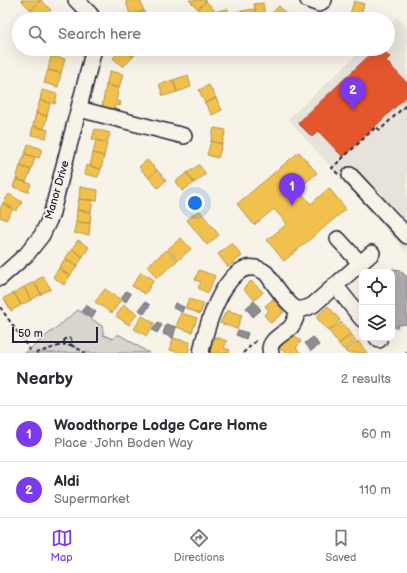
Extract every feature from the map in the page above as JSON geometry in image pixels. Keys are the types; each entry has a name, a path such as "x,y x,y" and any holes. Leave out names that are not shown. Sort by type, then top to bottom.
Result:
{"street":[{"path":"76,0 88,12"},
{"path":"308,0 319,4 324,0"},
{"name":"Manor Drive","path":"0,278 27,254 42,235 51,216 92,56"},
{"path":"78,109 184,136"},
{"path":"344,174 407,236"},
{"path":"338,239 360,263"},
{"path":"201,353 208,324 223,290 237,274 250,268 262,270 291,305 298,309 306,308 313,305 372,252"},
{"path":"335,285 359,315"},
{"path":"271,353 269,349 271,344 290,327 296,318 298,309"}],"path":[{"path":"344,174 332,168 376,127 380,130 406,106"},
{"path":"0,307 32,353"},
{"path":"65,344 65,340 68,338 72,340 71,345"},
{"path":"36,353 65,344 68,346 71,345 86,353"}],"shaded area":[{"path":"397,17 407,28 407,253 288,119 356,56 395,56 395,19"},
{"path":"395,269 400,270 407,277 407,324 398,325 397,328 395,328"},
{"path":"78,310 102,326 103,335 113,339 116,335 120,335 149,353 25,353"}],"building: Homes":[{"path":"21,0 41,0 31,10"},
{"path":"41,0 51,10 49,12 33,12 31,10"},
{"path":"140,0 144,11 129,12 126,1"},
{"path":"189,0 205,0 206,1 198,9"},
{"path":"206,1 215,11 201,12 198,9"},
{"path":"354,1 364,4 362,12 351,12"},
{"path":"263,3 264,12 256,12 254,4"},
{"path":"279,6 284,12 273,12"},
{"path":"228,9 229,12 217,12"},
{"path":"255,9 256,12 242,12"},
{"path":"51,56 65,59 61,73 48,70"},
{"path":"115,56 133,57 123,67 113,58"},
{"path":"48,70 61,73 58,87 44,83"},
{"path":"110,71 123,74 119,88 106,85"},
{"path":"188,75 191,87 177,92 173,80"},
{"path":"173,80 177,92 163,96 159,84"},
{"path":"106,85 119,88 116,101 121,102 120,106 115,105 114,110 102,107"},
{"path":"209,85 216,98 205,103 199,90"},
{"path":"42,90 57,94 55,104 40,100"},
{"path":"216,98 222,110 212,115 205,103"},
{"path":"40,100 50,103 47,116 36,113"},
{"path":"36,113 47,116 44,129 33,126"},
{"path":"33,126 48,130 46,138 31,135"},
{"path":"214,128 226,130 222,144 211,141"},
{"path":"95,129 110,133 107,143 92,139"},
{"path":"96,140 107,143 104,156 93,153"},
{"path":"211,141 222,144 218,158 207,155"},
{"path":"28,144 42,149 39,158 25,154"},
{"path":"299,152 317,173 298,189 311,204 329,188 346,209 284,261 267,240 287,224 274,209 254,225 237,204"},
{"path":"93,153 104,156 101,169 90,166"},
{"path":"25,154 35,157 31,170 20,166"},
{"path":"147,160 157,170 149,178 139,167"},
{"path":"86,165 101,169 98,177 84,174"},
{"path":"199,165 206,174 194,183 187,173"},
{"path":"20,166 31,170 26,182 16,179"},
{"path":"157,170 166,180 158,188 149,178"},
{"path":"187,173 194,183 182,191 176,181"},
{"path":"16,179 31,184 28,192 13,187"},
{"path":"80,187 98,190 97,201 79,199"},
{"path":"9,194 22,202 16,211 3,203"},
{"path":"79,199 93,200 91,212 77,210"},
{"path":"3,203 13,209 6,220 0,217 0,209"},
{"path":"77,210 91,212 90,223 76,222"},
{"path":"199,210 219,235 207,245 187,220"},
{"path":"76,222 90,223 89,235 74,233"},
{"path":"181,238 191,249 178,260 168,249"},
{"path":"78,240 89,247 83,257 72,249"},
{"path":"232,243 242,256 228,267 218,254"},
{"path":"72,249 83,257 77,266 65,259"},
{"path":"167,250 177,261 157,278 147,266"},
{"path":"65,259 77,266 70,276 59,268"},
{"path":"59,268 70,276 64,285 53,277"},
{"path":"199,270 215,276 208,293 198,288 201,282 195,280"},
{"path":"141,272 154,280 145,294 132,286"},
{"path":"43,276 51,289 41,294 34,282"},
{"path":"251,281 263,292 255,300 243,289"},
{"path":"34,282 41,294 31,300 24,287"},
{"path":"24,287 31,300 21,305 14,293"},
{"path":"105,289 121,300 112,313 95,302"},
{"path":"14,293 21,305 11,311 4,298"},
{"path":"189,299 204,304 200,314 185,308"},
{"path":"273,299 284,312 271,323 264,315 269,311 265,306"},
{"path":"124,305 137,314 129,325 116,316"},
{"path":"328,306 340,320 328,331 316,317"},
{"path":"227,310 242,315 237,329 220,323"},
{"path":"181,313 197,318 192,332 176,327"},
{"path":"142,316 154,323 147,336 134,329"},
{"path":"341,322 351,334 339,344 329,331"},
{"path":"291,333 301,341 296,348 301,353 286,353 279,348"},
{"path":"351,334 356,340 344,350 339,344"},
{"path":"215,337 227,341 224,348 230,350 229,353 209,353"},
{"path":"173,338 190,342 188,353 170,350"},
{"path":"358,341 367,353 347,353 345,351"}],"building: Shops":[{"path":"369,56 389,56 390,57 386,61 407,83 407,96 343,157 318,131 312,137 298,123"}],"building: Industry":[{"path":"126,291 131,294 126,302 121,299"},
{"path":"254,301 261,310 253,317 246,308"},
{"path":"145,302 150,305 144,314 139,310"},
{"path":"175,303 184,307 182,312 173,308"},
{"path":"86,305 96,312 92,318 82,311"},
{"path":"158,322 162,325 157,333 152,330"},
{"path":"166,324 176,327 173,338 163,334"},
{"path":"238,330 248,333 246,339 236,335"},
{"path":"313,337 319,345 311,351 305,343"}],"place":[{"name":"Aldi","path":"353,110"},
{"name":"Woodthorpe Lodge Care Home","path":"292,206"}]}
